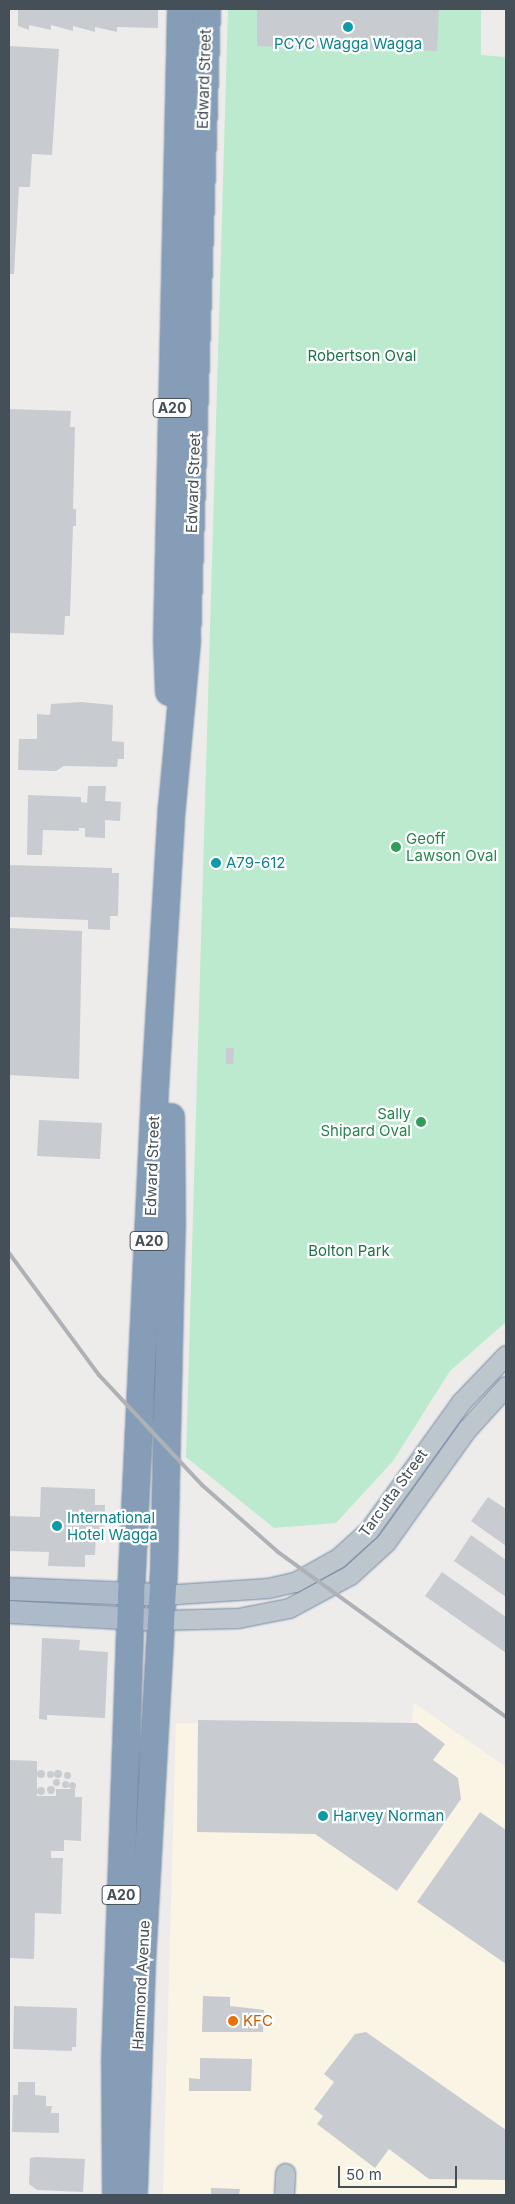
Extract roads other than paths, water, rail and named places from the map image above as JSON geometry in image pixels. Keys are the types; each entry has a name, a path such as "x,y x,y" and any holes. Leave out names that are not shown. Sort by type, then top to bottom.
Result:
{"highway":[{"name":"Edward Street","path":"172,807 167,640 181,9"},
{"name":"Edward Street","path":"131,1608 167,886 187,642 207,9"},
{"name":"Edward Street","path":"162,1595 172,1226 167,886"},
{"name":"Hammond Avenue","path":"134,2195 162,1595"},
{"name":"Hammond Avenue","path":"116,2195 114,2062 131,1608"}],"main road":[{"path":"9,1589 131,1608 160,1620"},
{"path":"9,1612 131,1608 162,1595"}],"street":[{"name":"Tarcutta Street","path":"162,1595 268,1588 295,1582 338,1558 369,1530 461,1402 506,1355"},
{"name":"Tarcutta Street","path":"160,1620 238,1618 263,1614 308,1600 338,1584 369,1560 386,1542 467,1429 506,1386"},
{"path":"284,2195 285,2173"}],"railway":[{"path":"9,1253 99,1375 202,1485 278,1552 506,1717"}],"place":[{"name":"PCYC Wagga Wagga","path":"348,27"},
{"name":"Geoff Lawson Oval","path":"396,847"},
{"name":"A79-612","path":"216,863"},
{"name":"Sally Shipard Oval","path":"421,1122"},
{"name":"International Hotel Wagga","path":"57,1526"},
{"name":"Harvey Norman","path":"323,1816"},
{"name":"KFC","path":"233,2021"}],"park label":[{"name":"Robertson Oval","path":"362,356"},
{"name":"Bolton Park","path":"349,1251"}]}
